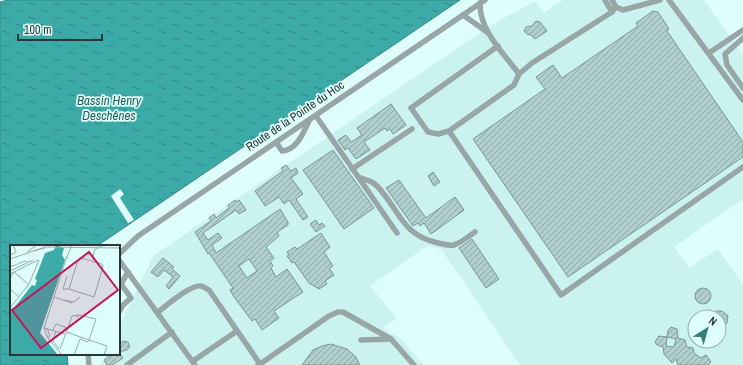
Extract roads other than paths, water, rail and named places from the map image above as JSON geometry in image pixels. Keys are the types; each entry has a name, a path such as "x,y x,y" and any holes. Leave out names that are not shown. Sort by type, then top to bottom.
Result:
{"street":[{"path":"605,0 612,12"},
{"path":"612,0 616,7 623,10 660,0"},
{"path":"669,0 743,100"},
{"path":"483,2 480,14 489,33 519,74"},
{"name":"Route de la Pointe du Hoc","path":"120,253 138,236 483,2"},
{"path":"498,46 412,108 428,132 438,134 449,131 514,84 519,74 532,63 612,12 616,7"},
{"path":"463,15 489,33"},
{"path":"709,53 743,30"},
{"path":"743,38 725,54 727,65 743,88"},
{"path":"316,116 397,234"},
{"path":"276,142 282,151 288,151 299,141 309,120"},
{"path":"352,169 412,129"},
{"path":"449,131 561,295 743,167"},
{"path":"360,178 372,182 377,186 408,228 418,236 431,241 450,245 455,244 475,232"},
{"path":"120,261 194,363 237,331"},
{"path":"121,303 131,298 121,284 128,272"},
{"path":"158,312 191,288 200,285 209,290 259,364 329,316 338,312 351,316 391,339 414,365"},
{"path":"127,365 172,332"},
{"path":"361,340 391,339"},
{"path":"88,355 89,365"}],"water":[{"name":"Bassin Henry Deschênes","path":"8,0 460,0 98,245 10,245 10,355 67,355 68,365 0,365 0,2"}]}
